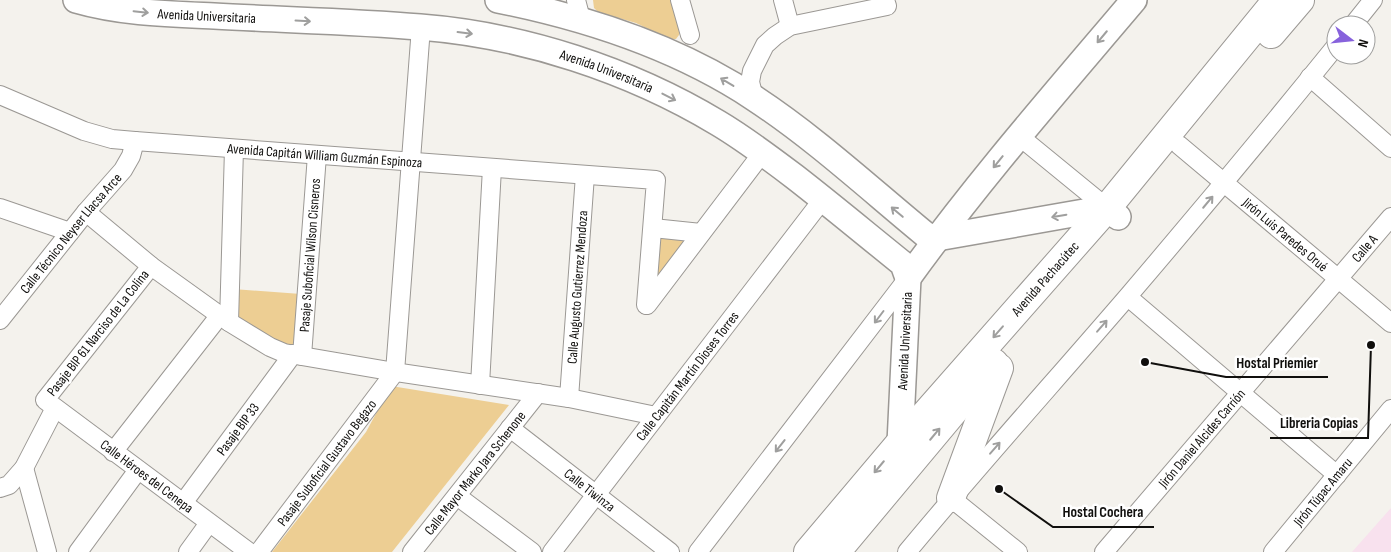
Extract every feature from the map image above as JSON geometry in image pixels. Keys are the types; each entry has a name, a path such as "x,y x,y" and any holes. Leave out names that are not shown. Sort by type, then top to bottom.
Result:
{"main road":[{"name":"Avenida Pachacútec","path":"836,552 1006,349 1277,0"},
{"name":"Avenida Pachacútec","path":"808,552 900,443 1112,212 1179,145 1300,0"},
{"path":"951,498 1006,349"}],"street":[{"name":"Avenida Universitaria","path":"76,0 94,5 141,12 421,27 474,34 531,46 579,60 628,78 717,122 763,152 903,264 908,278 900,443"},
{"path":"498,0 578,10 618,31 683,58 716,76 754,98 799,130 926,235 937,238 1112,212"},
{"path":"680,0 690,35"},
{"path":"783,0 790,26"},
{"path":"698,552 937,238 1019,136 1134,0"},
{"path":"1361,15 1373,0"},
{"path":"754,98 750,82 757,58 765,45 790,26 886,3"},
{"path":"395,372 421,27"},
{"path":"907,552 951,498 1128,297 1326,58"},
{"path":"1310,77 1391,148"},
{"name":"Avenida Capitán William Guzmán Espinoza","path":"0,95 84,130 112,139 135,142 656,180 653,228"},
{"path":"1019,136 1112,212"},
{"name":"Calle Técnico Neyser Llacsa Arce","path":"0,320 86,212 123,170 131,156 135,142"},
{"name":"Jirón Luis Paredes Orué","path":"1179,145 1391,323"},
{"path":"113,452 225,318 234,149"},
{"path":"701,233 653,228 646,305 763,152"},
{"name":"Pasaje Suboficial Wilson Cisneros","path":"298,355 316,155"},
{"path":"480,385 492,168"},
{"name":"Calle Augusto Gutierrez Mendoza","path":"569,398 585,175"},
{"name":"Calle Capitán Martín Dioses Torres","path":"552,552 823,199"},
{"path":"0,208 70,232"},
{"path":"86,212 151,266 225,318 270,347 284,353 569,398 656,416"},
{"name":"Calle A","path":"1338,279 1391,217"},
{"name":"Pasaje BIP 61 Narciso de La Colina","path":"0,488 9,485 24,468 50,404 151,266"},
{"name":"Jirón Daniel Alcides Carrión","path":"1104,552 1338,279"},
{"path":"1128,297 1337,475"},
{"name":"Pasaje BIP 33","path":"183,503 298,355"},
{"name":"Pasaje Suboficial Gustavo Begazo","path":"259,552 395,372"},
{"name":"Calle Mayor Marko Jara Schenone","path":"412,552 538,393"},
{"name":"Calle Héroes del Cenepa","path":"50,404 249,552"},
{"name":"Jirón Túpac Amaru","path":"1273,552 1391,409"},
{"name":"Calle Tiwinza","path":"510,428 670,552"},
{"path":"24,468 47,552"},
{"path":"78,552 138,470"},
{"path":"457,496 532,552"},
{"path":"951,498 1018,552"},
{"path":"188,552 209,523"}],"shaded area":[{"path":"593,0 673,0 680,30 679,35 676,39 669,39 636,23 598,12 594,8"},
{"path":"657,234 687,237 652,288"},
{"path":"233,289 301,294 296,349 273,344 234,319"},
{"path":"391,386 509,405 392,552 272,552 366,432"},
{"path":"1391,508 1391,552 1352,552"}],"place":[{"name":"Libreria Copias","path":"1371,345"},
{"name":"Hostal Priemier","path":"1145,362"},
{"name":"Hostal Cochera","path":"999,489"}]}
